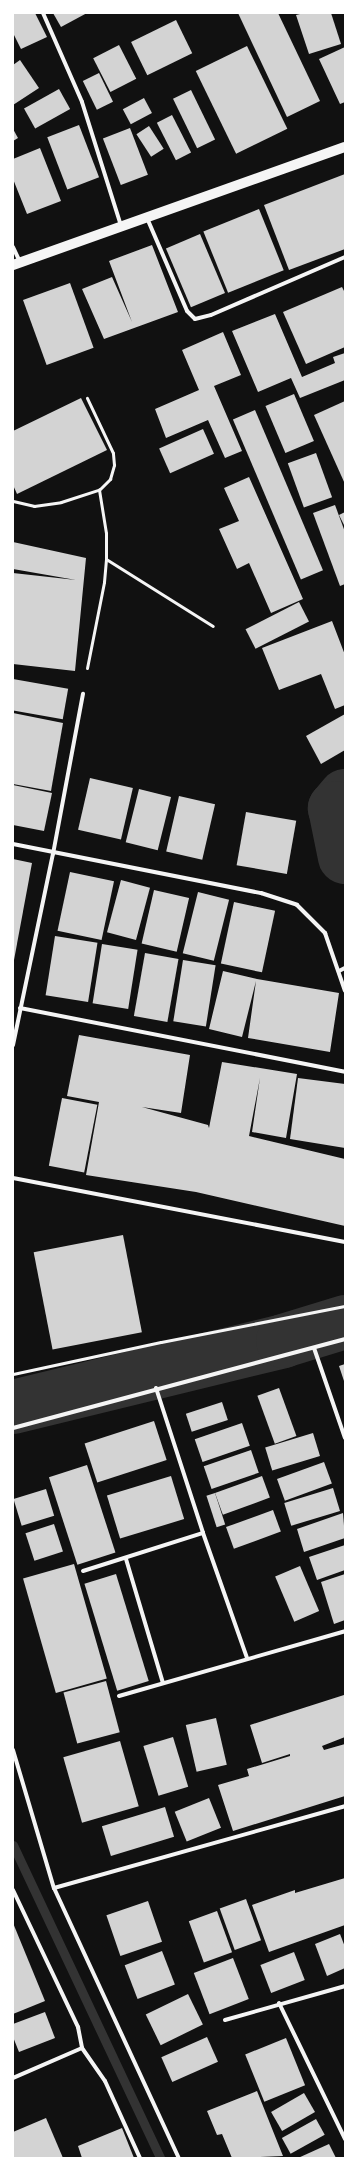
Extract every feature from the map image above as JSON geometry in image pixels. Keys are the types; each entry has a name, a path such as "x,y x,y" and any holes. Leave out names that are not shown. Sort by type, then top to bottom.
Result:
{"main road":[{"path":"16,264 345,147"}],"street":[{"path":"43,13 82,102 121,226"},
{"path":"147,218 187,311 195,319 211,315 345,257"},
{"path":"13,247 16,264"},
{"path":"13,1045 53,854 83,694"},
{"path":"13,844 53,854 261,893 297,905 325,934 345,991"},
{"path":"339,971 345,968"},
{"path":"20,1008 345,1072"},
{"path":"13,1178 345,1242"},
{"path":"13,1428 156,1388 314,1348 345,1338"},
{"path":"314,1348 345,1438"},
{"path":"156,1388 203,1533 247,1658"},
{"path":"84,1571 126,1559 203,1533"},
{"path":"126,1559 163,1683"},
{"path":"119,1696 345,1631"},
{"path":"13,1750 54,1888 179,2158"},
{"path":"54,1888 345,1806"},
{"path":"13,1890 78,2027 82,2048 105,2081 140,2158"},
{"path":"225,2020 279,2003 345,1986"},
{"path":"279,2003 345,2139"},
{"path":"13,2078 82,2048"}],"lane":[{"path":"13,501 34,506 61,502 98,490 110,479 114,465 108,438 87,398"},
{"path":"87,668 104,582 106,558 106,533 98,490"},
{"path":"106,558 213,626"},
{"path":"13,1374 161,1342 345,1306"}],"building":[{"path":"13,13 35,13 47,37 21,49 13,33"},
{"path":"53,13 87,13 61,27"},
{"path":"238,13 278,13 320,101 287,117"},
{"path":"304,13 331,13 341,44 309,54 296,15"},
{"path":"176,20 192,53 147,75 131,42"},
{"path":"119,45 136,79 110,92 93,58"},
{"path":"247,46 287,129 236,154 196,71"},
{"path":"345,47 345,102 340,104 319,59"},
{"path":"20,60 39,88 13,105 13,65"},
{"path":"99,73 113,102 97,110 83,81"},
{"path":"59,89 70,109 35,129 24,108"},
{"path":"191,90 215,139 197,148 173,99"},
{"path":"144,98 152,113 131,124 123,109"},
{"path":"172,115 191,152 176,160 157,123"},
{"path":"79,125 99,177 67,189 47,137"},
{"path":"149,126 164,149 151,157 136,134"},
{"path":"130,128 148,175 121,185 103,138"},
{"path":"13,129 18,138 13,141"},
{"path":"40,148 61,201 27,214 13,179 13,159"},
{"path":"345,174 345,249 289,270 264,205"},
{"path":"259,209 284,270 228,293 203,231"},
{"path":"200,234 225,293 191,307 166,248"},
{"path":"152,245 178,312 104,339 82,289 112,277 132,322 109,261"},
{"path":"70,283 94,348 47,365 23,300"},
{"path":"342,287 345,293 345,347 306,364 283,312"},
{"path":"275,314 302,377 335,363 333,357 345,353 345,380 300,398 291,378 258,392 232,331"},
{"path":"223,332 241,375 214,386 242,451 225,458 208,420 166,438 155,409 199,390 182,350"},
{"path":"294,394 314,441 285,453 265,406"},
{"path":"81,398 107,450 17,494 13,485 13,431"},
{"path":"345,401 345,484 314,415"},
{"path":"255,410 323,570 301,580 233,419"},
{"path":"203,429 214,454 170,473 159,449"},
{"path":"316,453 332,497 304,507 288,463"},
{"path":"249,477 303,599 271,613 249,563 237,569 219,529 239,521 224,488"},
{"path":"335,505 345,532 345,584 340,586 313,513"},
{"path":"345,512 345,527 339,515"},
{"path":"13,542 86,558 75,671 13,664 13,573 76,580 13,569"},
{"path":"299,602 309,622 256,649 246,629"},
{"path":"332,621 345,655 345,705 335,709 321,674 279,690 262,648"},
{"path":"13,679 68,689 63,719 13,710"},
{"path":"13,713 63,723 51,791 13,784"},
{"path":"345,714 345,750 321,764 306,736"},
{"path":"90,778 133,788 121,840 78,830"},
{"path":"13,785 52,793 44,831 13,825"},
{"path":"139,789 171,797 158,850 126,842"},
{"path":"179,796 215,804 202,860 166,852"},
{"path":"246,812 296,821 287,874 237,865"},
{"path":"13,859 32,863 14,960 13,960"},
{"path":"70,872 114,881 102,940 58,931"},
{"path":"121,880 150,888 136,940 107,932"},
{"path":"154,890 189,898 177,952 142,944"},
{"path":"198,892 229,900 214,961 183,953"},
{"path":"234,902 275,911 262,972 221,964"},
{"path":"55,936 97,943 88,1002 46,995"},
{"path":"102,944 138,950 128,1009 93,1003"},
{"path":"145,953 178,959 167,1022 134,1016"},
{"path":"183,960 216,965 206,1026 173,1021"},
{"path":"223,971 257,979 339,993 330,1052 248,1038 256,981 242,1037 209,1029"},
{"path":"79,1035 190,1055 181,1113 142,1107 208,1125 209,1128 222,1062 297,1074 286,1138 252,1132 260,1078 249,1136 345,1159 345,1226 196,1192 86,1175 99,1102 67,1096"},
{"path":"298,1078 345,1084 345,1148 290,1139"},
{"path":"62,1098 97,1105 84,1173 49,1166"},
{"path":"123,1235 142,1332 53,1350 34,1252"},
{"path":"345,1364 345,1384 339,1366"},
{"path":"279,1388 296,1436 275,1444 257,1396"},
{"path":"222,1402 228,1420 192,1432 186,1414"},
{"path":"154,1421 167,1460 97,1483 85,1444"},
{"path":"242,1423 250,1446 203,1462 195,1439"},
{"path":"313,1433 320,1456 272,1471 265,1448"},
{"path":"251,1450 259,1473 212,1489 204,1466"},
{"path":"324,1462 332,1484 285,1501 277,1479"},
{"path":"87,1465 115,1552 77,1565 49,1477"},
{"path":"171,1476 184,1519 120,1539 107,1496"},
{"path":"262,1476 270,1498 223,1515 215,1493"},
{"path":"333,1488 340,1511 291,1526 284,1503"},
{"path":"46,1489 54,1516 22,1526 13,1499"},
{"path":"215,1493 225,1524 217,1527 206,1496"},
{"path":"273,1510 281,1532 234,1549 226,1527"},
{"path":"343,1513 345,1538 304,1552 297,1529"},
{"path":"54,1524 63,1552 34,1561 25,1533"},
{"path":"345,1545 345,1570 317,1580 309,1557"},
{"path":"74,1564 107,1678 56,1693 23,1579"},
{"path":"300,1566 319,1611 294,1622 275,1577"},
{"path":"116,1574 149,1681 117,1691 84,1584"},
{"path":"345,1574 345,1620 334,1624 321,1582"},
{"path":"106,1681 120,1732 77,1744 63,1692"},
{"path":"345,1691 345,1737 322,1746 324,1750 345,1744 345,1796 233,1831 218,1785 249,1776 247,1769 290,1756 290,1754 262,1763 250,1725 344,1695"},
{"path":"216,1718 227,1765 197,1772 186,1725"},
{"path":"173,1737 188,1787 159,1796 143,1746"},
{"path":"120,1741 139,1806 82,1823 63,1757"},
{"path":"209,1798 221,1828 187,1842 175,1812"},
{"path":"165,1807 174,1837 111,1856 102,1826"},
{"path":"345,1878 345,1925 269,1952 252,1905 295,1890 295,1893"},
{"path":"246,1899 261,1940 235,1950 220,1909"},
{"path":"148,1901 162,1942 120,1956 106,1915"},
{"path":"217,1911 232,1952 204,1963 189,1921"},
{"path":"13,1923 45,2001 13,2014"},
{"path":"340,1934 345,1947 345,1968 327,1976 315,1944"},
{"path":"162,1951 175,1985 138,1999 125,1965"},
{"path":"294,1952 305,1980 271,1993 260,1965"},
{"path":"233,1958 249,1999 210,2014 194,1973"},
{"path":"188,1994 203,2025 161,2045 146,2015"},
{"path":"45,2012 55,2038 19,2052 13,2037 13,2024"},
{"path":"207,2037 218,2062 172,2082 161,2057"},
{"path":"286,2038 305,2085 264,2102 245,2054"},
{"path":"257,2091 283,2156 232,2158 222,2134 217,2135 207,2111"},
{"path":"304,2093 315,2112 282,2131 271,2112"},
{"path":"46,2118 63,2158 13,2158 13,2132"},
{"path":"316,2119 325,2135 291,2154 282,2138"},
{"path":"122,2128 134,2158 82,2158 78,2146"},
{"path":"329,2144 336,2158 298,2158"}],"waterway":[{"path":"345,796 335,808 345,857"},
{"path":"13,1407 283,1341 345,1322"},
{"path":"13,1845 160,2158"}]}
